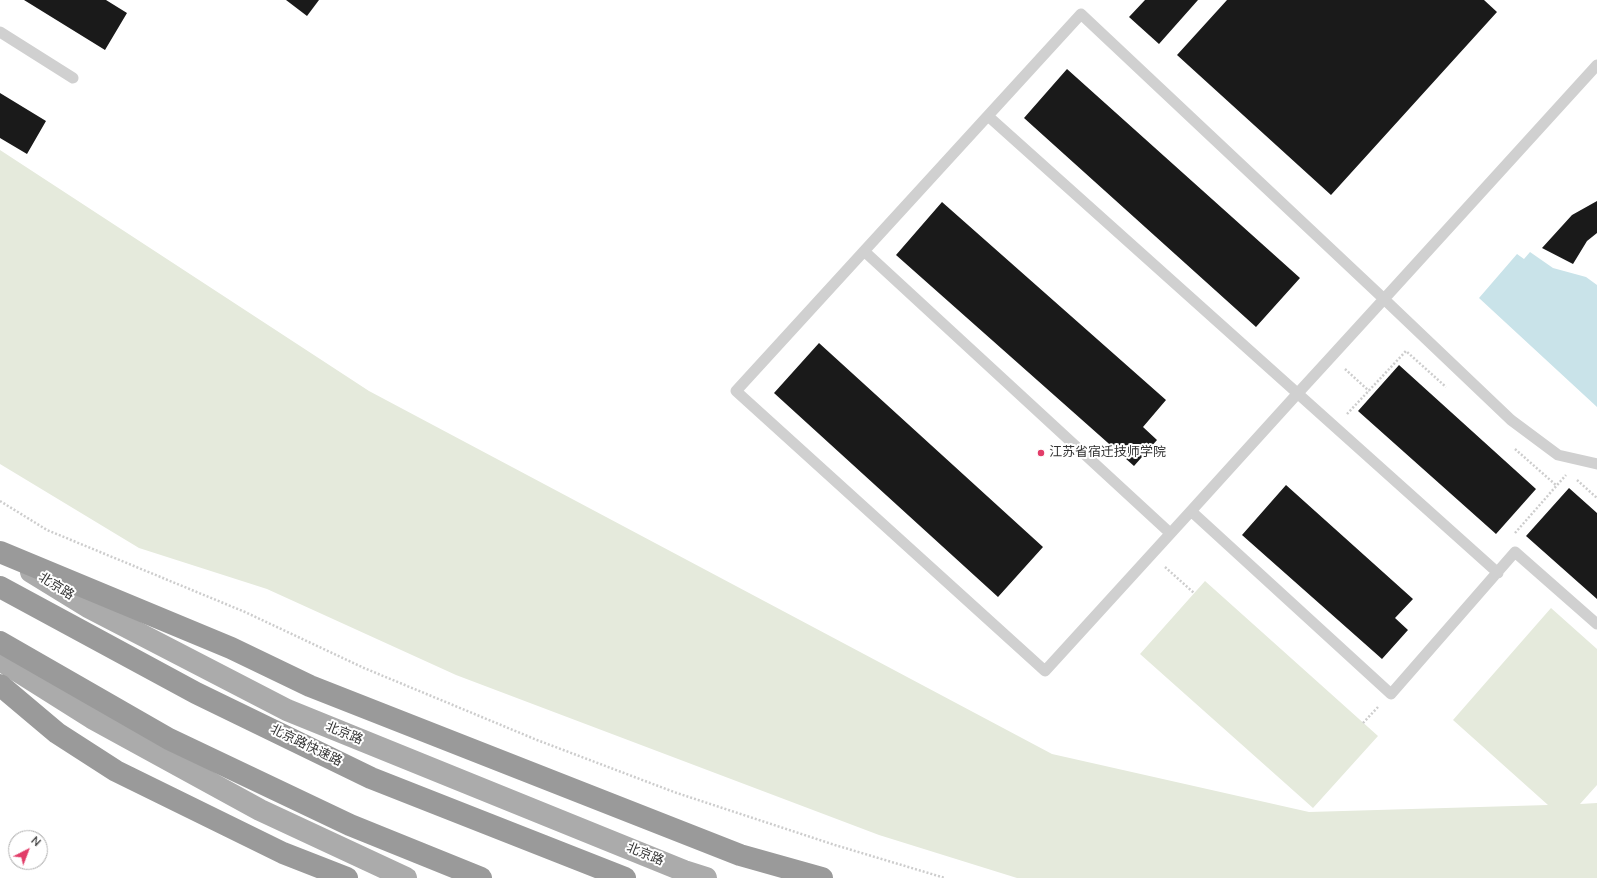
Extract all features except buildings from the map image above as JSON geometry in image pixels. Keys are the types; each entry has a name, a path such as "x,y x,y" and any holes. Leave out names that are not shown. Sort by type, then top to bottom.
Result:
{"highway":[{"path":"0,552 230,648 318,688 740,855 822,878"},
{"name":"北京路快速路","path":"0,587 196,693 371,778 625,878"},
{"path":"0,642 169,739 350,825 481,878"},
{"path":"0,685 57,733 116,771 283,853 346,878"}],"main road":[{"name":"北京路","path":"0,552 88,607 287,710 684,871 706,878"},
{"path":"0,660 92,718 260,810 406,878"}],"lane":[{"path":"1597,65 1384,298 1045,671 736,391 1081,14 1384,298 1511,420 1558,455 1597,464"},
{"path":"0,32 73,78"},
{"path":"988,116 1498,572"},
{"path":"864,251 1170,533"},
{"path":"1191,511 1391,694 1515,552 1597,624"}],"path":[{"path":"1353,419 1347,414 1406,351 1447,388"},
{"path":"1331,357 1369,391"},
{"path":"1510,445 1557,486"},
{"path":"1512,536 1580,460"},
{"path":"1569,473 1597,498"},
{"path":"0,501 47,530 245,612 364,668 537,740 681,794 835,845 945,878"},
{"path":"1152,554 1194,593"}],"shaded area":[{"path":"0,150 369,391 1052,754 1309,812 1548,805 1453,720 1551,608 1597,649 1597,785 1580,804 1597,803 1597,878 1017,878 879,835 456,675 267,589 139,548 0,464"},
{"path":"1205,581 1378,736 1313,808 1140,654"}],"water":[{"path":"1530,252 1553,268 1586,277 1597,285 1597,407 1479,298 1517,254 1524,259"}],"place":[{"name":"江苏省宿迁技师学院","path":"1041,453"}]}
